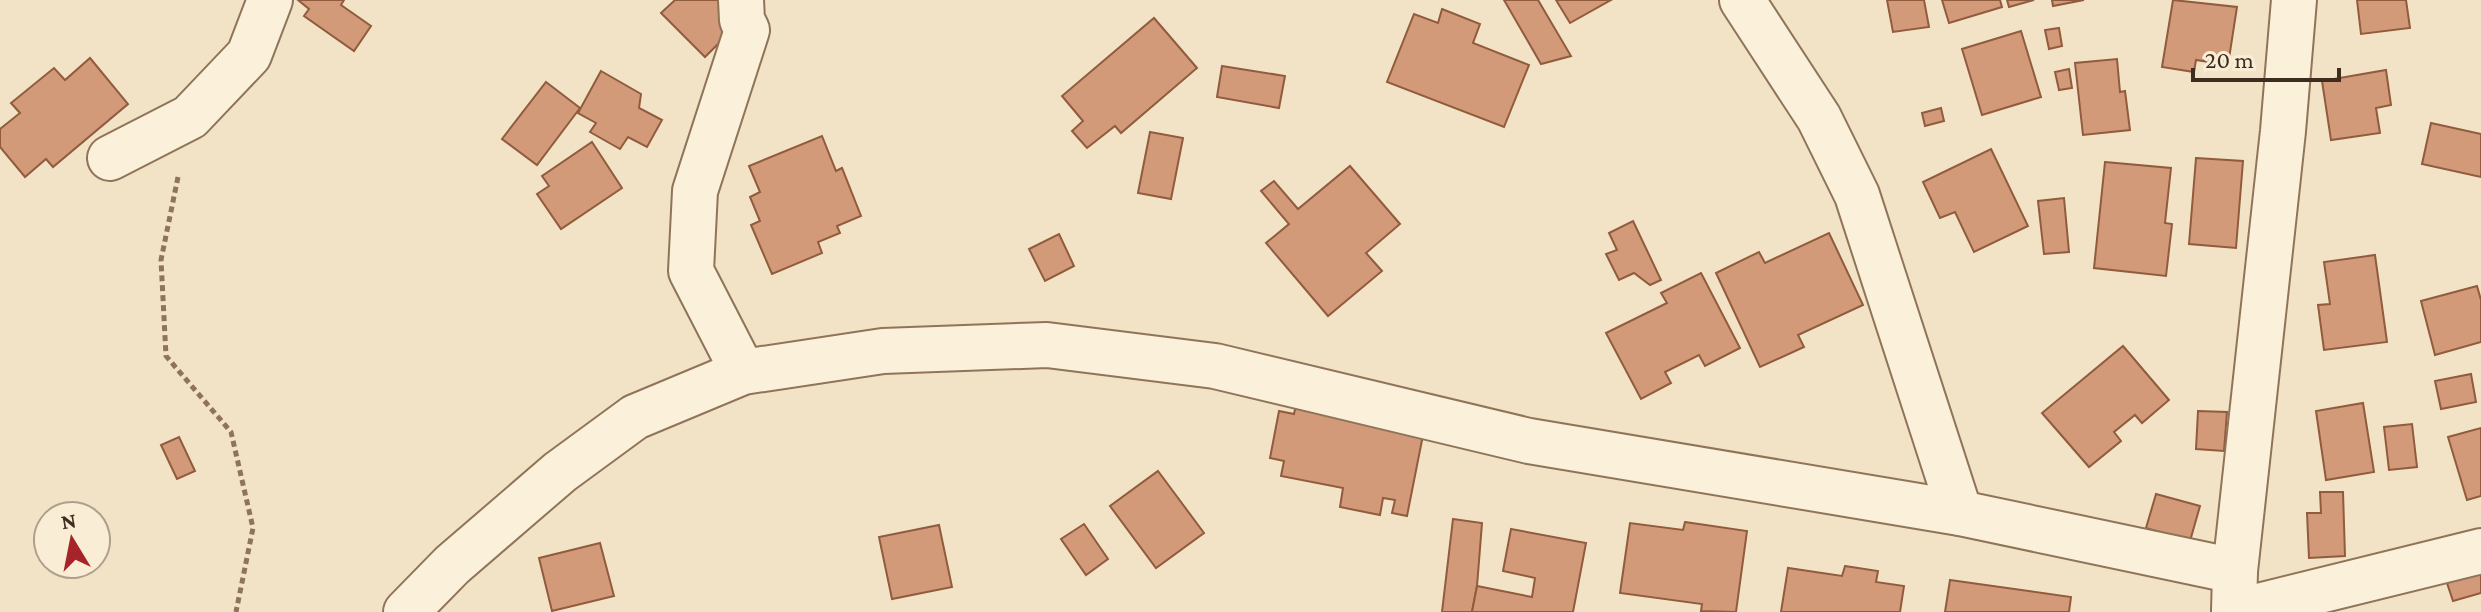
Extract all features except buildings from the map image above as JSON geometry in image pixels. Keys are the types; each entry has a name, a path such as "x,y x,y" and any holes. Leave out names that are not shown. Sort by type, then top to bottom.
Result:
{"street":[{"path":"110,158 190,117 249,55 270,0"},
{"path":"741,0 742,20 747,30 695,191 691,271 743,372"},
{"path":"1742,0 1819,118 1857,195 1960,513"},
{"path":"2234,598 2294,0"},
{"path":"406,612 452,565 560,472 635,417 743,372 883,351 1047,345 1215,366 1529,441 1960,513 2234,598 2481,551"}],"path":[{"path":"190,117 161,260 166,356 231,432 253,528 236,612"}]}
